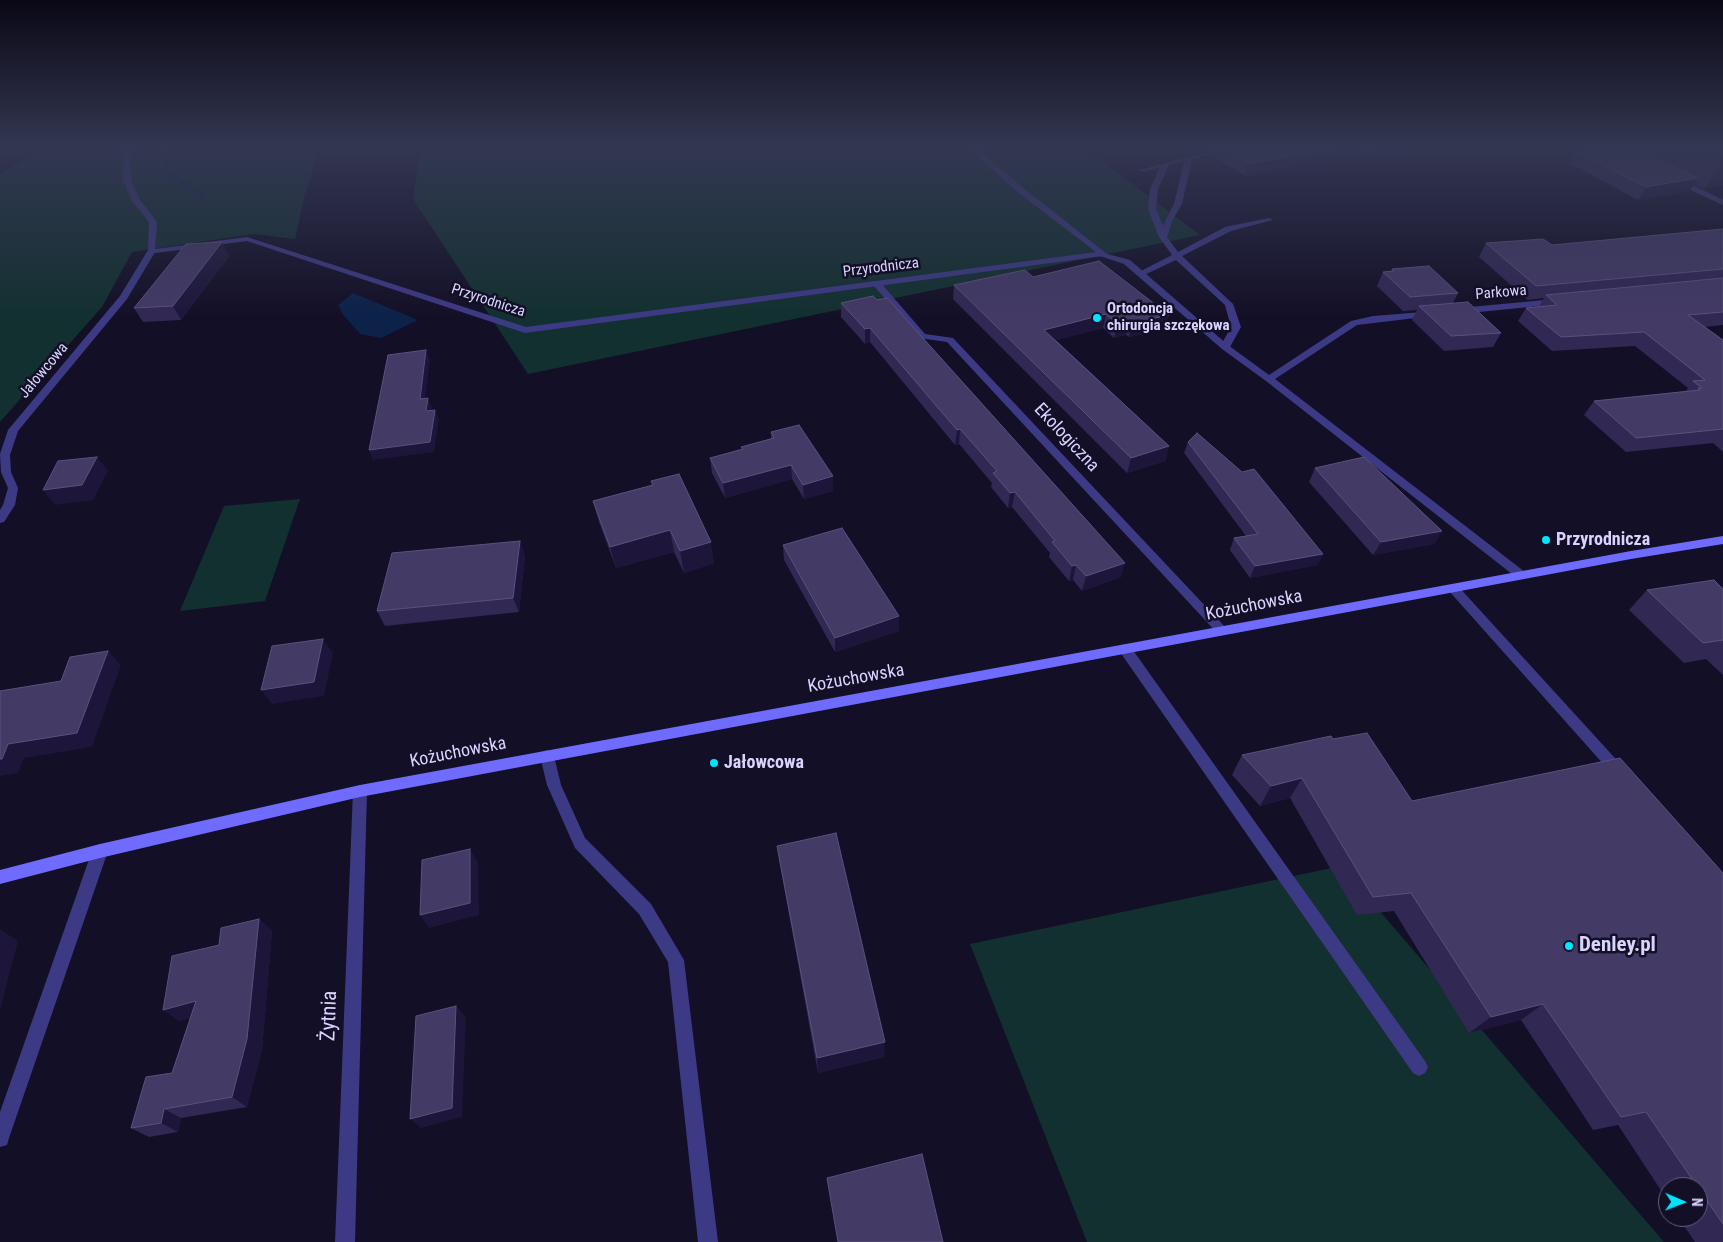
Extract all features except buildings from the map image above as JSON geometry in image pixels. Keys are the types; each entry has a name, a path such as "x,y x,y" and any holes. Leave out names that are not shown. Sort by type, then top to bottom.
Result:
{"main road":[{"name":"Kożuchowska","path":"0,877 100,851 360,791 1521,575 1723,540"}],"street":[{"path":"139,205 153,222 151,252"},
{"path":"1040,205 1103,254"},
{"path":"1152,205 1152,210 1163,237 1177,256 1229,304 1236,327 1225,347"},
{"path":"1163,237 1168,221 1177,205"},
{"path":"1141,273 1228,229 1269,220"},
{"name":"Przyrodnicza","path":"151,252 247,239 525,330 1103,254 1127,262 1225,347 1521,575"},
{"name":"Jałowcowa","path":"0,518 10,505 13,488 6,472 5,455 13,430 124,298 151,252"},
{"name":"Ekologiczna","path":"877,284 922,336 950,340 1222,631"},
{"name":"Parkowa","path":"1269,379 1354,323 1373,319 1567,300"},
{"path":"1453,588 1629,782"},
{"path":"1125,649 1419,1067"},
{"path":"547,756 554,784 580,843 645,910 676,960 708,1242"},
{"name":"Żytnia","path":"345,1242 360,791"},
{"path":"0,1138 100,851"}],"green space":[{"path":"0,205 303,205 295,239 254,234 132,252 102,307 0,422"},
{"path":"417,205 1160,205 1200,235 528,374"},
{"path":"300,499 265,601 180,611 224,506"},
{"path":"1341,866 1664,1242 1087,1242 970,944"}],"water":[{"path":"353,293 418,320 381,338 360,334 344,316 338,305"}],"place":[{"name":"Ortodoncja chirurgia szczękowa","path":"1097,318"},
{"name":"Przyrodnicza","path":"1546,540"},
{"name":"Jałowcowa","path":"714,763"},
{"name":"Denley.pl","path":"1569,946"}]}
